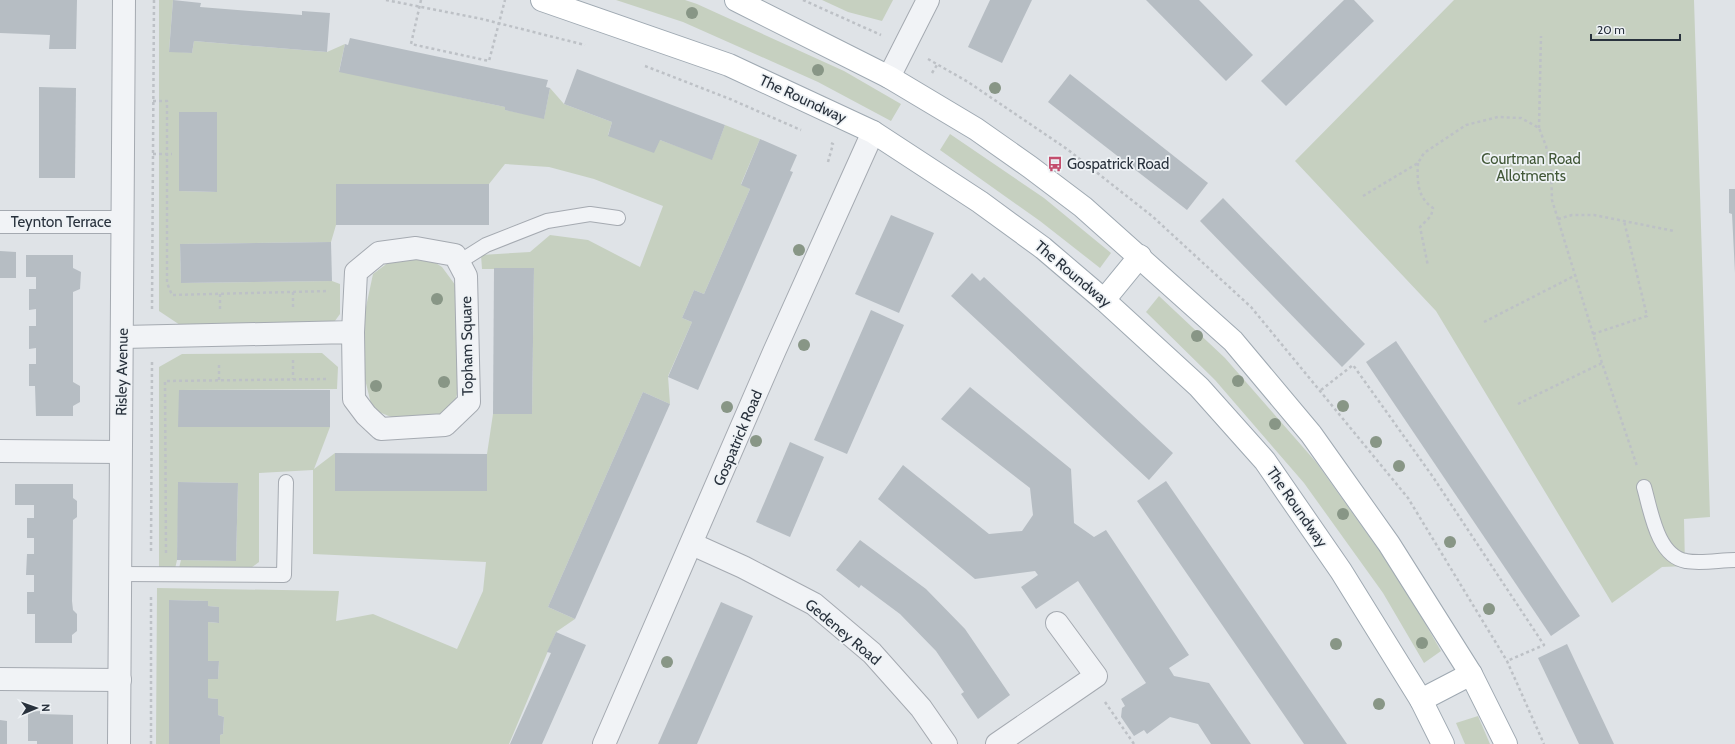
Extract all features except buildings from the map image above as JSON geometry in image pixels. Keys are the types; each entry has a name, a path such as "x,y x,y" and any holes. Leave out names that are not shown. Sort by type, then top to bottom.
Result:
{"main road":[{"name":"The Roundway","path":"542,0 729,65 873,132 980,202 1043,248 1104,300 1199,387 1265,461 1341,571 1421,700 1443,744"},
{"path":"736,0 890,78 976,129 1083,207 1140,256 1233,341 1311,434 1389,544 1471,674 1506,744"},
{"path":"1104,300 1140,256"},
{"path":"1421,700 1471,674"}],"street":[{"name":"Risley Avenue","path":"119,744 121,574 120,452 123,337 122,222 124,0"},
{"path":"890,78 928,1"},
{"name":"Gospatrick Road","path":"604,744 774,352 873,132"},
{"name":"Teynton Terrace","path":"0,222 122,222"},
{"name":"Topham Square","path":"416,248 455,255 459,262 466,276 469,402 445,425 380,429 366,415 354,399 353,332 356,272 379,252 416,248"},
{"path":"123,337 353,332"},
{"path":"0,451 120,452"},
{"name":"Gedeney Road","path":"692,544 743,567 814,604 872,653 921,708 946,744"},
{"path":"997,744 1096,676 1057,623"},
{"path":"0,679 120,680"}],"lane":[{"path":"459,262 486,245 547,221 590,214 618,218"},
{"path":"121,574 284,575 286,482"},
{"path":"1644,487 1661,543 1672,556 1686,561 1735,560"}],"path":[{"path":"151,744 154,0"},
{"path":"386,0 498,23 589,46"},
{"path":"421,0 411,44 489,61 504,0"},
{"path":"803,0 878,34"},
{"path":"1541,36 1539,128 1546,146 1551,168 1552,200 1602,363 1644,487"},
{"path":"922,55 968,82 1067,149"},
{"path":"641,65 730,99 806,132"},
{"path":"930,75 937,65"},
{"path":"153,101 167,101 166,283 172,295 355,291"},
{"path":"1428,266 1420,227 1431,216 1433,208 1425,203 1417,185 1418,163 1424,152 1466,125 1484,119 1498,117 1521,118 1539,128"},
{"path":"826,141 833,144 826,168"},
{"path":"153,154 172,154"},
{"path":"1363,196 1418,163"},
{"path":"1558,219 1572,214 1594,215 1674,231"},
{"path":"1593,334 1647,316 1624,221"},
{"path":"1484,322 1576,275"},
{"path":"152,309 158,313"},
{"path":"1518,404 1602,363"},
{"path":"1321,390 1353,365 1433,477 1544,645 1507,661"},
{"path":"166,575 166,380 354,378"},
{"path":"1090,680 1134,744"}],"green space":[{"path":"159,0 173,0 169,51 192,53 194,41 327,52 345,44 339,71 505,107 505,110 544,118 550,88 564,104 612,122 608,135 660,140 712,159 725,125 760,139 741,184 750,189 704,294 694,290 682,318 692,322 668,376 670,404 643,392 548,607 575,619 556,632 509,744 220,744 220,735 223,734 224,717 218,715 218,699 208,698 208,679 218,679 219,662 208,661 208,622 218,623 219,607 208,606 208,601 170,600 169,744 156,744 157,588 339,591 336,621 373,614 457,649 483,591 486,562 313,554 313,470 259,473 259,562 248,570 179,568 181,560 236,561 238,483 179,482 177,560 175,569 159,569 159,367 182,354 322,353 338,367 337,389 179,390 179,427 330,427 314,469 335,453 335,491 487,491 487,454 493,414 532,414 534,269 482,269 481,255 530,252 550,235 588,240 640,267 663,206 594,179 549,167 505,164 489,184 336,184 336,225 331,242 180,244 181,283 332,281 340,284 340,314 332,325 183,327 159,311","holes":["179,112 217,113 217,192 179,191"]},
{"path":"616,0 685,0 697,4 844,71 901,104 891,121 818,82 683,22"},
{"path":"822,0 893,0 882,21 848,12"},
{"name":"Courtman Road Allotments","path":"1454,0 1694,0 1710,517 1684,519 1685,566 1662,567 1612,603 1436,311 1295,161"},
{"path":"950,134 1044,198 1111,253 1100,268 1040,221 940,150"},
{"path":"428,258 442,267 456,286 459,386 454,406 433,419 417,422 393,418 372,408 363,371 363,321 373,274 393,259"},
{"path":"1159,296 1225,358 1316,462 1399,578 1441,651 1424,663 1383,593 1304,483 1215,380 1146,312"},
{"path":"1478,716 1490,744 1465,744 1456,723"}],"place":[{"name":"Gospatrick Road","path":"1055,164"}]}
